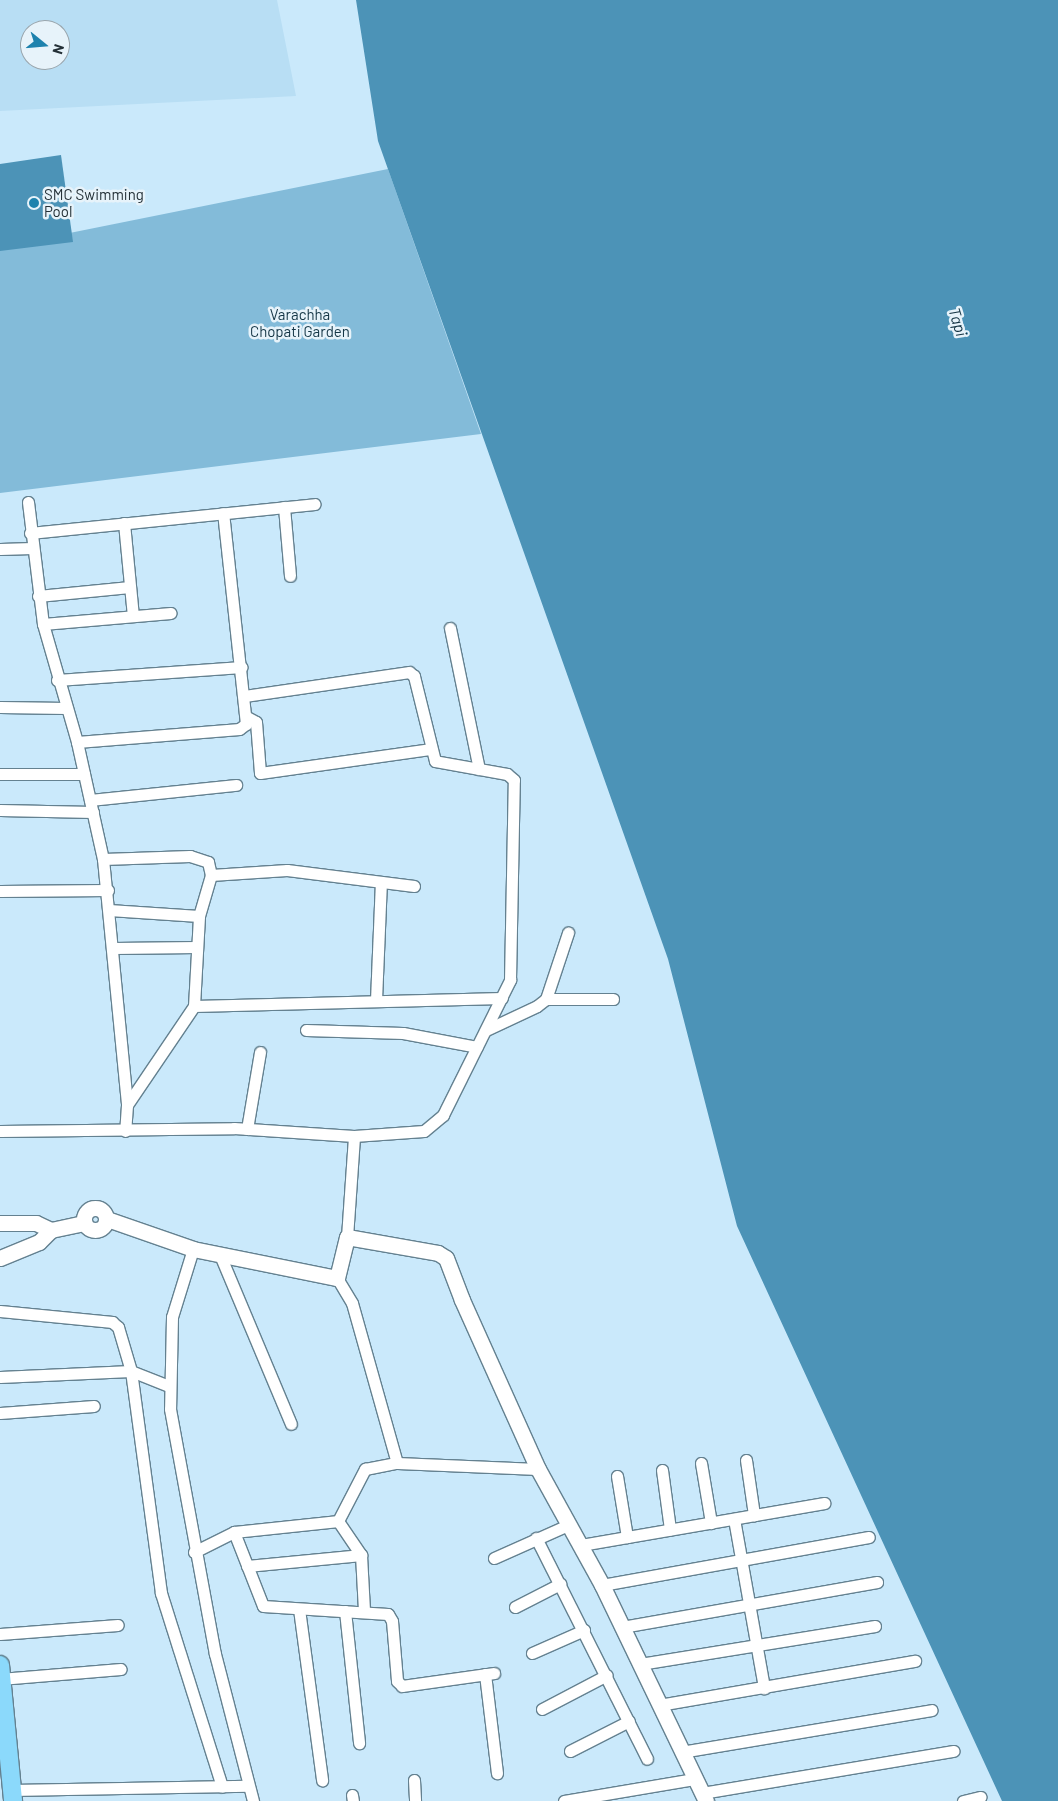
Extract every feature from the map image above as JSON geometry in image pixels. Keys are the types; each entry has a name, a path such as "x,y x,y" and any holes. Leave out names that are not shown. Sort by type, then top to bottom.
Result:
{"main road":[{"path":"0,1666 2,1736 12,1796"}],"street":[{"path":"28,502 30,534 43,624 57,680 77,742 104,859 114,948 127,1105 126,1131"},
{"path":"30,534 315,504"},
{"path":"284,507 290,576"},
{"path":"77,742 239,729 246,724 242,667 223,513"},
{"path":"124,523 133,616"},
{"path":"0,550 32,548"},
{"path":"38,596 130,587"},
{"path":"43,624 171,613"},
{"path":"450,628 479,769"},
{"path":"57,680 242,667"},
{"path":"0,1131 247,1129 354,1136 424,1131 443,1115 502,998 510,973 516,785 506,774 437,763 431,748 414,676 409,672 245,696"},
{"path":"0,707 66,708"},
{"path":"246,717 256,722 260,773 431,748"},
{"path":"0,774 84,774"},
{"path":"0,810 91,806 236,785"},
{"path":"104,859 190,856 208,862 211,875 200,916 194,1006 127,1105"},
{"path":"211,875 288,870 414,886"},
{"path":"376,1000 381,882"},
{"path":"0,891 108,890"},
{"path":"109,910 200,916"},
{"path":"486,1030 537,1006 546,999 568,933"},
{"path":"114,948 197,947"},
{"path":"194,1006 502,998"},
{"path":"546,999 613,999"},
{"path":"306,1030 403,1033 477,1048"},
{"path":"247,1129 260,1052"},
{"path":"354,1136 347,1238 337,1278 352,1303 397,1463"},
{"path":"0,1258 39,1242 51,1230 84,1223 84,1217 96,1208 102,1209 107,1219 193,1250 337,1278"},
{"path":"0,1223 36,1224 51,1230"},
{"path":"347,1238 438,1253 446,1258 462,1300 538,1469 602,1585 704,1797 954,1751"},
{"path":"193,1250 172,1317 169,1386 194,1552 215,1654 252,1801"},
{"path":"220,1256 291,1424"},
{"path":"0,1311 115,1323 131,1372 161,1593 222,1787"},
{"path":"0,1377 131,1372 169,1386"},
{"path":"0,1413 94,1406"},
{"path":"746,1460 754,1515"},
{"path":"338,1521 364,1470 397,1463 538,1469"},
{"path":"701,1463 711,1522"},
{"path":"662,1470 670,1530"},
{"path":"617,1476 627,1537"},
{"path":"580,1545 824,1503"},
{"path":"734,1519 755,1646 764,1688"},
{"path":"194,1552 234,1532 338,1521"},
{"path":"338,1521 361,1555 364,1612"},
{"path":"494,1558 568,1525"},
{"path":"234,1532 263,1606 383,1612 391,1617 397,1681 402,1686 490,1673 497,1773"},
{"path":"536,1538 607,1675 647,1759"},
{"path":"602,1585 741,1559 869,1538"},
{"path":"247,1566 361,1555"},
{"path":"622,1626 877,1582"},
{"path":"516,1606 560,1584"},
{"path":"299,1609 322,1780"},
{"path":"345,1611 359,1744"},
{"path":"0,1634 118,1625"},
{"path":"640,1664 875,1626"},
{"path":"532,1653 584,1630"},
{"path":"659,1705 915,1661"},
{"path":"0,1679 121,1669"},
{"path":"542,1710 607,1675"},
{"path":"681,1752 932,1710"},
{"path":"570,1751 629,1721"},
{"path":"566,1801 694,1778"},
{"path":"414,1780 415,1801"},
{"path":"12,1796 248,1786"},
{"path":"963,1801 981,1797"}],"shaded area":[{"path":"0,0 277,0 296,96 0,111"}],"green space":[{"name":"Varachha Chopati Garden","path":"388,169 481,434 0,493 0,247"}],"water":[{"name":"Tapi","path":"356,0 1058,0 1058,1801 1002,1801 737,1226 668,959 378,141"},
{"name":"SMC Swimming Pool","path":"61,155 73,242 0,251 0,164"}],"place":[{"name":"SMC Swimming Pool","path":"34,203"}]}
